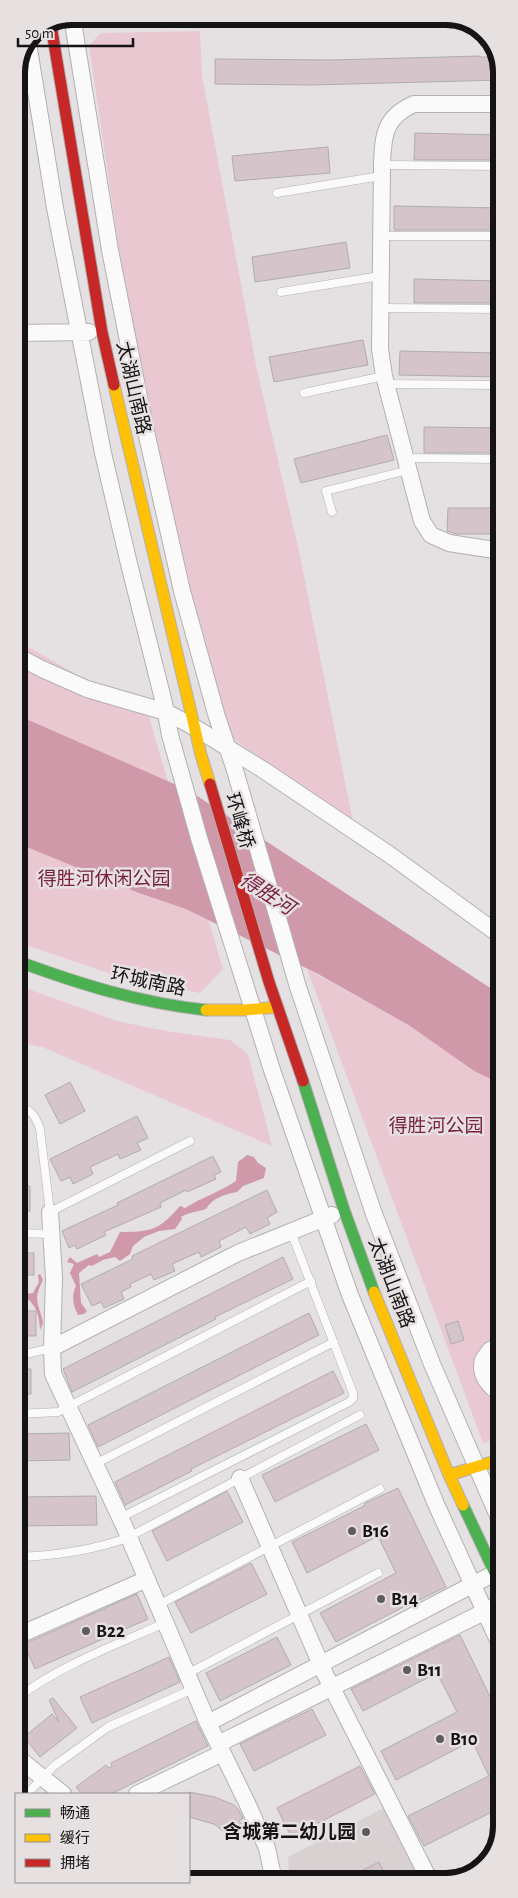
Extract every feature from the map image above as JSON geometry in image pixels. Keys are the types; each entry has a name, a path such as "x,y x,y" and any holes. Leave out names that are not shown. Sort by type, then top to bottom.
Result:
{"main road":[{"name":"太湖山南路","path":"52,30 102,332 147,531 202,756"},
{"name":"环峰桥","path":"202,756 269,982"},
{"name":"环城南路","path":"25,964 69,981 126,997 216,1011 253,1011 278,1007"},
{"name":"太湖山南路","path":"269,982 299,1068 344,1210 375,1294 449,1475 493,1570"},
{"path":"449,1475 493,1462"}],"street":[{"path":"73,25 110,250 145,427 182,591 298,987 374,1214 432,1364 493,1505"},
{"path":"30,53 55,208 86,372 170,735 234,952 323,1219 375,1358 436,1504 493,1629"},
{"path":"493,104 414,104 401,110 392,118 382,139 380,276 380,348 385,380 422,521 431,535 449,543 493,550"},
{"path":"25,333 102,332"},
{"path":"25,660 86,689 166,712 194,727 390,855 493,930"},
{"path":"52,1348 238,1253 344,1210"},
{"path":"50,1212 54,1278 53,1374 129,1537 208,1723 267,1848 272,1873"},
{"path":"493,1349 490,1350 483,1361 483,1376 493,1388"},
{"path":"240,1478 321,1664 426,1873"},
{"path":"25,1632 147,1579"},
{"path":"208,1723 473,1585 493,1582"},
{"path":"139,1793 332,1687 493,1607"},
{"path":"25,1763 62,1793"}],"lane":[{"path":"277,193 381,170 493,166"},
{"path":"381,236 493,236"},
{"path":"281,292 380,276"},
{"path":"380,308 493,309"},
{"path":"304,393 385,380 493,384"},
{"path":"332,512 326,491 407,464 493,459"},
{"path":"25,1110 32,1112 40,1129 50,1212 190,1141"},
{"path":"120,1518 349,1402 353,1398 353,1393 292,1232"},
{"path":"25,1233 51,1234"},
{"path":"25,1414 50,1414 58,1412 310,1281"},
{"path":"95,1464 334,1342"},
{"path":"25,1353 52,1348"},
{"path":"25,1557 112,1544 129,1537 360,1415"},
{"path":"158,1605 380,1488"},
{"path":"28,1793 54,1766 108,1727 190,1681 299,1614 378,1573"},
{"path":"25,1692 65,1668 165,1622"}],"shaded area":[{"name":"含城第二幼儿园","path":"384,1808 416,1873 289,1873 288,1857"}],"green space":[{"path":"200,31 202,75 257,370 299,551 353,822 216,727 131,331 89,45 101,33"},
{"name":"得胜河休闲公园","path":"25,645 149,717 223,969 200,993 120,977 25,945"},
{"name":"得胜河公园","path":"307,969 410,1026 474,1071 493,1080 493,1440 483,1443"},
{"path":"25,988 117,1021 166,1031 230,1040 248,1054 272,1146 42,1047 25,1044"}],"water":[{"name":"得胜河","path":"25,719 188,790 493,990 493,1080 474,1071 410,1026 318,974 186,909 139,893 25,846"},
{"path":"247,1155 254,1157 258,1163 266,1168 264,1178 243,1186 237,1192 220,1197 206,1209 181,1217 182,1219 175,1229 159,1231 144,1237 133,1246 130,1254 120,1261 115,1257 103,1260 92,1266 89,1265 79,1273 81,1303 87,1311 84,1314 78,1315 73,1300 76,1286 70,1273 74,1264 67,1262 70,1257 77,1263 97,1254 99,1257 110,1252 120,1232 154,1228 166,1220 180,1206 185,1208 230,1185 236,1181 238,1162"},
{"path":"40,1274 43,1280 37,1298 43,1323 40,1330 36,1310 29,1300 25,1300 25,1294 33,1293 39,1282 38,1275"}],"building":[{"path":"491,57 493,80 311,85 215,84 215,59 332,60"},
{"path":"415,133 493,135 493,160 414,160"},
{"path":"328,147 330,173 235,181 232,156"},
{"path":"394,206 493,208 493,230 394,230"},
{"path":"346,242 350,268 255,282 252,257"},
{"path":"414,279 493,281 493,303 414,303"},
{"path":"363,340 368,365 274,382 269,357"},
{"path":"400,351 493,353 493,377 399,375"},
{"path":"424,427 493,428 493,453 424,453"},
{"path":"387,435 394,460 301,483 294,459"},
{"path":"448,508 493,508 493,534 456,534 447,531"},
{"path":"70,1082 85,1111 60,1124 45,1095"},
{"path":"137,1116 148,1138 137,1143 141,1150 120,1159 118,1154 90,1167 93,1174 73,1184 70,1177 61,1181 50,1159"},
{"path":"213,1156 221,1172 214,1175 216,1179 187,1192 186,1190 160,1203 161,1207 104,1232 106,1235 77,1249 75,1245 69,1248 62,1231 118,1205 117,1203"},
{"path":"25,1186 30,1186 30,1211 25,1211"},
{"path":"267,1190 277,1212 267,1218 270,1224 250,1234 246,1227 219,1241 221,1247 201,1257 199,1252 172,1264 175,1271 154,1280 151,1274 130,1284 131,1287 121,1292 124,1299 104,1308 101,1302 92,1306 81,1284 133,1259 132,1256"},
{"path":"25,1253 34,1253 34,1275 25,1275"},
{"path":"283,1257 293,1279 215,1317 216,1319 72,1392 63,1369"},
{"path":"25,1311 36,1311 36,1336 25,1336"},
{"path":"309,1313 319,1335 98,1447 88,1425"},
{"path":"458,1321 464,1340 451,1344 445,1325"},
{"path":"25,1369 31,1369 31,1394 25,1394"},
{"path":"333,1371 344,1393 191,1469 192,1471 125,1505 115,1482"},
{"path":"366,1424 379,1450 275,1502 262,1475"},
{"path":"69,1433 70,1460 25,1461 25,1434"},
{"path":"398,1488 446,1587 336,1642 320,1613 396,1573 378,1536 307,1573 292,1542 364,1506 365,1503"},
{"path":"227,1491 243,1522 167,1561 152,1531"},
{"path":"96,1496 97,1525 25,1526 25,1497"},
{"path":"251,1563 267,1594 191,1633 175,1602"},
{"name":"B22","path":"137,1594 148,1619 35,1669 25,1644"},
{"path":"460,1635 493,1703 493,1812 424,1846 408,1816 489,1776 472,1741 396,1780 381,1751 457,1712 437,1673 363,1711 351,1689"},
{"path":"277,1637 291,1665 220,1701 206,1673"},
{"path":"169,1657 180,1682 92,1723 80,1697"},
{"path":"53,1698 77,1728 40,1757 25,1736 52,1714 59,1722 49,1700"},
{"path":"312,1709 326,1735 254,1771 240,1744"},
{"path":"196,1721 208,1746 113,1793 81,1793 76,1787 106,1765 109,1768 112,1766 111,1763"},
{"path":"360,1766 375,1794 291,1837 277,1808"},
{"path":"189,1793 215,1797 234,1805 243,1818 239,1821 245,1827 232,1838 214,1824 190,1817"},
{"path":"379,1862 384,1873 358,1873"}],"traffic: fast":[{"path":"25,964 110,992 157,1003 206,1010"},
{"path":"303,1081 344,1210 374,1292"},
{"path":"463,1505 493,1569"}],"traffic: slow":[{"path":"114,385 201,755 210,784"},
{"path":"206,1010 245,1010 278,1007"},
{"path":"374,1292 463,1505"},
{"path":"449,1475 493,1462"}],"traffic: jam":[{"path":"52,30 102,332 114,385"},
{"path":"210,784 269,982 303,1081"}],"place":[{"name":"B16","path":"352,1531"},
{"name":"B14","path":"381,1599"},
{"name":"B22","path":"86,1631"},
{"name":"B11","path":"407,1670"},
{"name":"B10","path":"440,1739"},
{"name":"含城第二幼儿园","path":"366,1832"}]}
